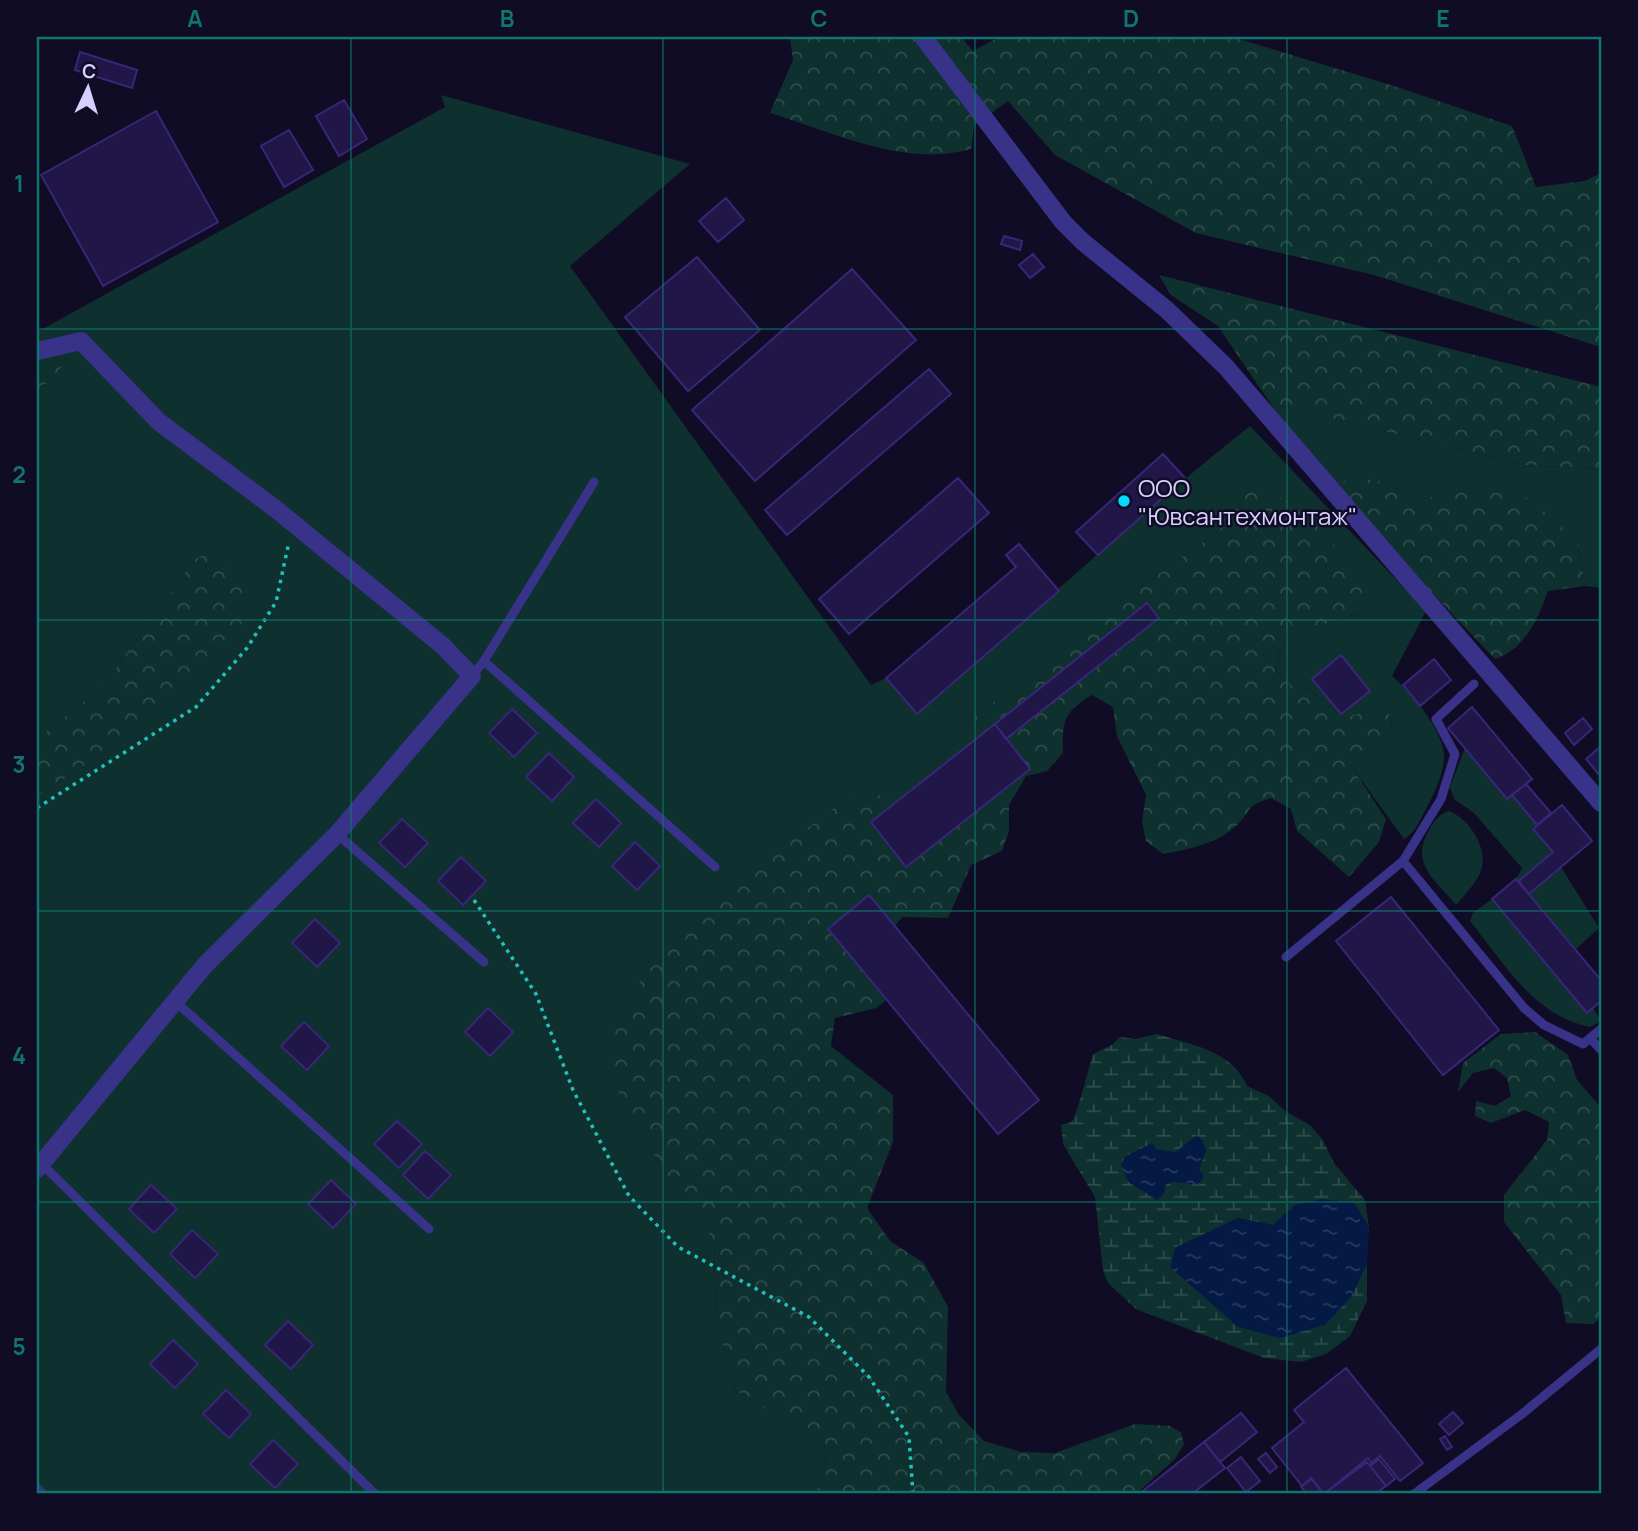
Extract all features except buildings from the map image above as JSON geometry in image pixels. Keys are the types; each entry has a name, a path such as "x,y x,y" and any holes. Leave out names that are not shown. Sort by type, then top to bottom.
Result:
{"street":[{"path":"923,37 1063,222 1083,242 1167,310 1226,367 1601,803"},
{"path":"37,351 81,341 159,422 277,510 443,646 472,676 337,834 205,965 39,1167"}],"lane":[{"path":"472,676 484,662 594,482"},
{"path":"484,662 715,867"},
{"path":"1286,957 1403,862 1441,799 1455,754 1436,719 1474,684"},
{"path":"337,834 484,962"},
{"path":"1403,862 1524,1008 1544,1024 1583,1044 1601,1029"},
{"path":"176,1002 429,1229"},
{"path":"1590,1038 1601,1050"},
{"path":"39,1167 375,1494"},
{"path":"1414,1494 1522,1414 1601,1349"},
{"path":"37,1488 43,1494"}],"path":[{"path":"37,808 196,707 247,648 276,602 290,547 277,510"},
{"path":"474,900 536,994 573,1090 629,1196 678,1247 809,1317 869,1377 909,1437 913,1494"}],"green space":[{"path":"790,37 961,37 973,51 999,37 1232,37 1391,85 1512,126 1536,187 1585,181 1601,173 1601,347 1374,275 1196,233 1055,155 1008,101 974,126 971,149 946,154 895,151 869,145 770,113 793,60"},
{"path":"441,95 690,164 570,266 871,685 886,678 917,713 1123,532 1250,426 1426,611 1392,676 1417,702 1433,725 1443,748 1442,771 1419,822 1404,839 1351,766 1392,727 1387,705 1344,718 1308,689 1292,686 1276,671 1280,649 1300,632 1363,612 1252,487 1217,532 1090,623 1041,676 982,708 906,804 622,1110 714,1241 716,1318 735,1390 825,1446 826,1477 813,1494 37,1494 37,796 109,750 194,560 103,686 37,739 37,388 50,382 37,356 37,332 445,107"},
{"path":"1159,275 1601,387 1601,469 1523,465 1270,403 1218,326 1171,295"},
{"path":"51,351 66,361 50,382 37,388 37,356"},
{"path":"1270,403 1523,465 1601,469 1601,588 1585,586 1578,541 1471,488 1419,500 1379,481 1338,494"},
{"path":"1346,477 1379,481 1419,500 1471,488 1528,498 1578,541 1585,586 1548,591 1529,632 1515,648 1495,659 1338,494"},
{"path":"1252,487 1270,492 1304,515 1336,546 1376,593 1363,612 1300,632 1280,649 1276,671 1292,686 1308,689 1344,718 1387,705 1392,727 1351,766 1386,819 1379,842 1349,877 1297,831 1291,809 1271,798 1253,806 1231,831 1213,841 1163,854 1146,841 1142,822 1146,795 1117,736 1113,707 1092,695 1075,707 1066,719 1063,753 1047,771 1026,776 1009,805 1009,831 1002,851 971,865 948,918 902,917 895,926 894,994 876,1008 835,1018 831,1046 893,1095 893,1142 867,1208 890,1241 924,1263 948,1307 946,1392 959,1415 984,1441 1021,1452 1055,1453 1135,1424 1170,1426 1181,1432 1184,1444 1175,1459 1136,1494 813,1494 826,1477 825,1446 735,1390 716,1318 714,1241 622,1110 610,1040 652,958 729,887 845,800 878,795 906,804 982,708 1041,676 1090,623 1217,532"},
{"path":"216,548 252,583 239,633 109,750 37,796 37,739 103,686 194,560"},
{"path":"1465,748 1507,799 1512,795 1537,825 1533,829 1553,852 1519,881 1516,879 1522,868 1474,813 1454,799 1450,787"},
{"path":"1449,811 1469,826 1479,842 1483,859 1478,877 1456,905 1427,870 1422,853 1429,830 1440,816"},
{"path":"1561,867 1599,928 1576,949 1529,894"},
{"path":"1492,899 1587,1012 1593,1008 1601,1021 1590,1027 1570,1021 1552,1012 1522,986 1470,921 1473,913"},
{"path":"1535,1032 1568,1055 1577,1080 1601,1108 1601,1317 1593,1324 1566,1323 1561,1295 1504,1222 1504,1195 1547,1140 1549,1122 1525,1110 1491,1123 1475,1116 1476,1101 1495,1106 1511,1096 1507,1078 1494,1068 1473,1073 1458,1092 1463,1063 1501,1034"},
{"path":"1157,1034 1209,1051 1231,1064 1247,1086 1269,1096 1285,1111 1310,1125 1323,1140 1334,1163 1365,1200 1369,1227 1354,1203 1295,1205 1273,1225 1238,1218 1175,1248 1351,1297 1367,1263 1367,1301 1350,1336 1326,1354 1301,1362 1264,1358 1136,1309 1108,1283 1103,1271 1095,1197 1063,1144 1061,1125 1074,1118 1093,1054 1112,1045 1120,1037 1135,1039","holes":["1197,1135 1206,1150 1199,1169 1165,1185 1164,1194 1151,1143 1157,1150 1176,1152"]}],"water":[{"path":"1197,1135 1206,1150 1199,1169 1204,1176 1199,1185 1173,1182 1165,1185 1164,1194 1157,1200 1128,1182 1121,1164 1126,1156 1152,1143 1157,1150 1176,1152"},
{"path":"1322,1199 1354,1203 1369,1227 1367,1263 1351,1297 1325,1325 1280,1338 1238,1327 1170,1267 1175,1248 1238,1218 1273,1225 1295,1205"}],"place":[{"name":"ООО \"Ювсантехмонтаж\"","path":"1124,501"}]}
